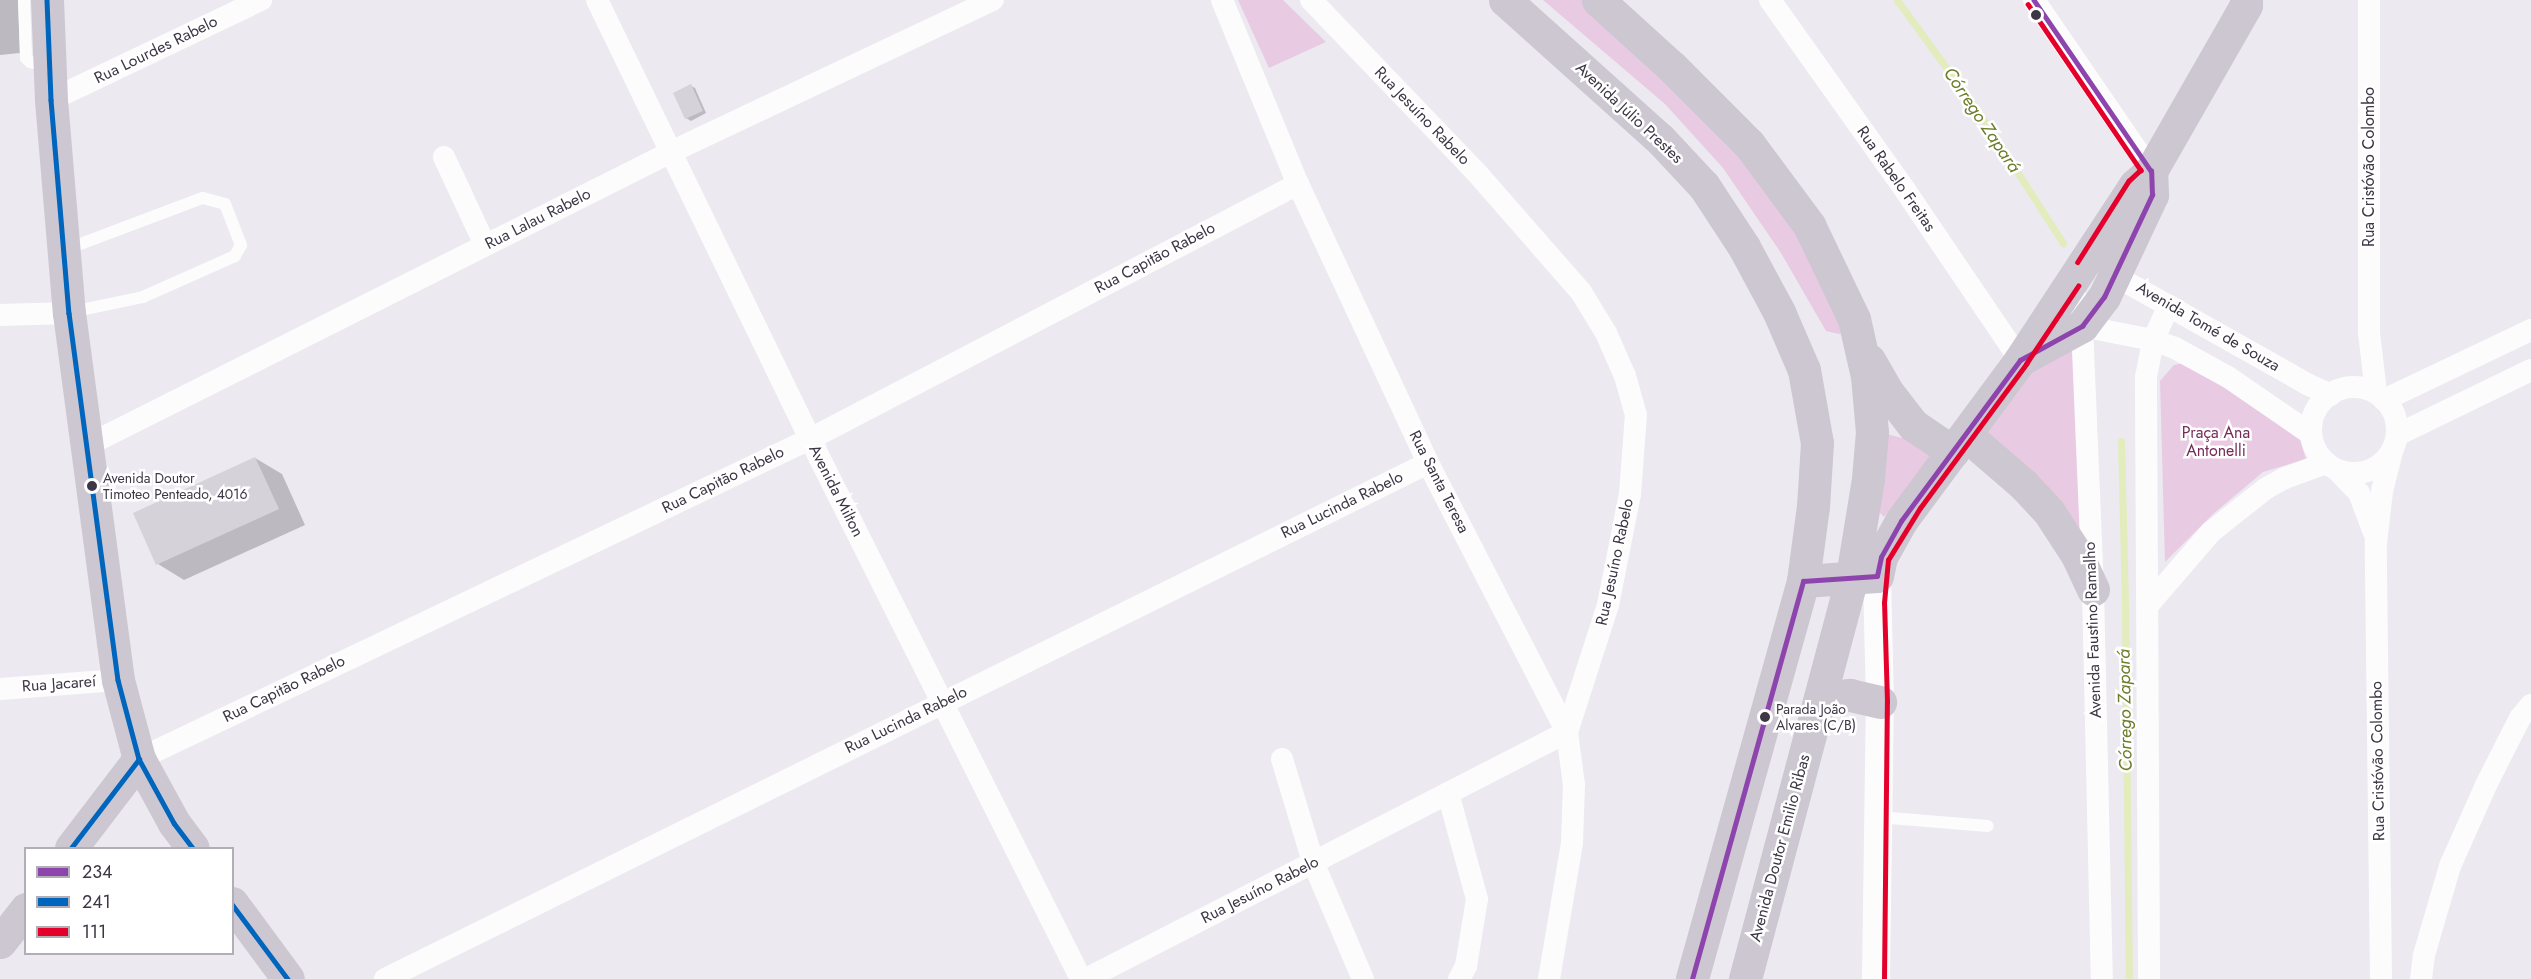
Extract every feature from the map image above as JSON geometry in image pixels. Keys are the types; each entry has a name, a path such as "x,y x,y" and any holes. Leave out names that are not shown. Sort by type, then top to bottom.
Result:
{"main road":[{"path":"47,0 51,100 69,313 118,680 139,759 174,823 192,847"},
{"name":"Avenida Júlio Prestes","path":"1505,0 1660,139 1704,186 1744,247 1779,312 1804,370 1817,443 1813,506 1803,581 1692,979"},
{"path":"1598,0 1672,67 1749,144 1809,225 1854,319 1861,346 1872,432 1867,489 1864,576 1803,581"},
{"name":"Avenida Doutor Emilio Ribas","path":"1745,979 1820,698 1864,576 1881,557 1901,521 2020,360 2135,185 2151,171 2251,2"},
{"name":"Avenida Doutor Emilio Ribas","path":"2020,360 2082,326 2104,297 2117,275 2152,195 2151,171"},
{"path":"1861,346 1886,390 1913,425 1960,443 2023,484 2049,512 2078,555 2093,590"},
{"path":"1820,698 1850,695 1880,702"},
{"path":"73,847 139,759"},
{"path":"234,906 288,979"},
{"path":"0,942 24,912"}],"street":[{"name":"Rua Lourdes Rabelo","path":"51,100 261,0"},
{"name":"Avenida Milton","path":"597,0 810,439 1081,979"},
{"name":"Rua Lalau Rabelo","path":"88,445 671,152 993,0"},
{"name":"Rua Santa Teresa","path":"1222,0 1298,184 1428,463 1567,732 1574,785 1572,843 1549,979"},
{"name":"Rua Jesuíno Rabelo","path":"1086,979 1567,732 1608,605 1630,494 1636,415 1625,376 1606,333 1581,292 1475,171 1311,0"},
{"name":"Rua Rabelo Freitas","path":"1770,0 1905,190 2020,360"},
{"path":"2034,0 2151,171"},
{"name":"Rua Cristóvão Colombo","path":"2369,0 2369,333 2380,397"},
{"path":"444,157 485,245"},
{"name":"Rua Capitão Rabelo","path":"139,759 810,439 1298,184"},
{"name":"Avenida Tomé de Souza","path":"2078,274 2105,269 2309,385 2339,391"},
{"name":"Avenida Faustino Ramalho","path":"2078,274 2076,308 2082,326 2093,590 2102,979"},
{"path":"2149,979 2149,604 2146,377 2153,340 2169,305"},
{"path":"0,315 69,313"},
{"name":"Avenida Tomé de Souza","path":"2082,326 2153,340 2175,348 2228,377 2312,434"},
{"path":"2380,397 2531,330"},
{"name":"Rua Cristóvão Colombo","path":"2339,391 2364,354 2369,333"},
{"path":"2395,441 2531,370"},
{"path":"2357,388 2380,397 2394,416 2395,441 2384,461 2370,470 2354,474 2332,467 2316,450 2312,434 2313,419 2320,405 2339,391 2357,388"},
{"name":"Rua Cristóvão Colombo","path":"2381,979 2376,543 2382,491 2395,441"},
{"name":"Rua Lucinda Rabelo","path":"385,979 1428,463"},
{"path":"2149,604 2211,532 2229,518 2285,478 2332,467"},
{"name":"Rua Cristóvão Colombo","path":"2332,467 2359,493 2376,543"},
{"path":"1864,576 1880,702 1876,979"},
{"name":"Rua Jacareí","path":"0,689 118,680"},
{"path":"2421,979 2424,955 2450,866 2486,785 2520,718 2531,705"},
{"path":"1282,759 1313,862 1363,979"},
{"path":"1448,793 1477,899 1467,966 1459,979"}],"lane":[{"path":"24,0 26,58 50,68"},
{"path":"65,249 203,198 225,204 242,245 235,256 143,297 69,313"},
{"path":"1878,818 1988,826"}],"green space":[{"path":"1238,0 1283,0 1326,42 1269,68"},
{"path":"1543,0 1582,0 1707,116 1801,223 1850,330 1839,334 1826,331 1781,253 1723,168 1665,104"},
{"path":"2081,341 2083,533 1979,433 2025,359"},
{"name":"Praça Ana Antonelli","path":"2190,362 2299,437 2306,459 2263,472 2213,514 2165,562 2160,381 2174,365"},
{"path":"1879,432 1941,448 1884,517 1871,504"}],"building":[{"path":"691,84 703,111 685,119 673,93"},
{"path":"255,457 279,509 156,565 133,513"}],"waterway":[{"name":"Córrego Zapará","path":"1897,0 1982,117 2063,243"},
{"name":"Córrego Zapará","path":"2121,441 2129,979"}],"transit line":[{"name":"241","path":"47,0 51,100 69,313 118,680 139,759 174,823 192,847"},
{"name":"234","path":"2034,0 2151,171"},
{"name":"111","path":"2028,4 2141,170 2129,181 2078,262"},
{"name":"234","path":"1877,576 1881,557 1901,521 2020,360 2082,326 2104,297 2152,195 2151,171"},
{"name":"111","path":"1884,979 1887,702 1884,603 1888,560 1920,508 2026,364 2078,286"},
{"name":"234","path":"1692,979 1803,581 1877,576"},
{"name":"241","path":"72,847 139,759"},
{"name":"241","path":"234,907 288,979"}],"place":[{"name":"Avenida Doutor Timoteo Penteado, 4016","path":"92,486"},
{"name":"Parada João Alvares (C/B)","path":"1765,717"}]}
